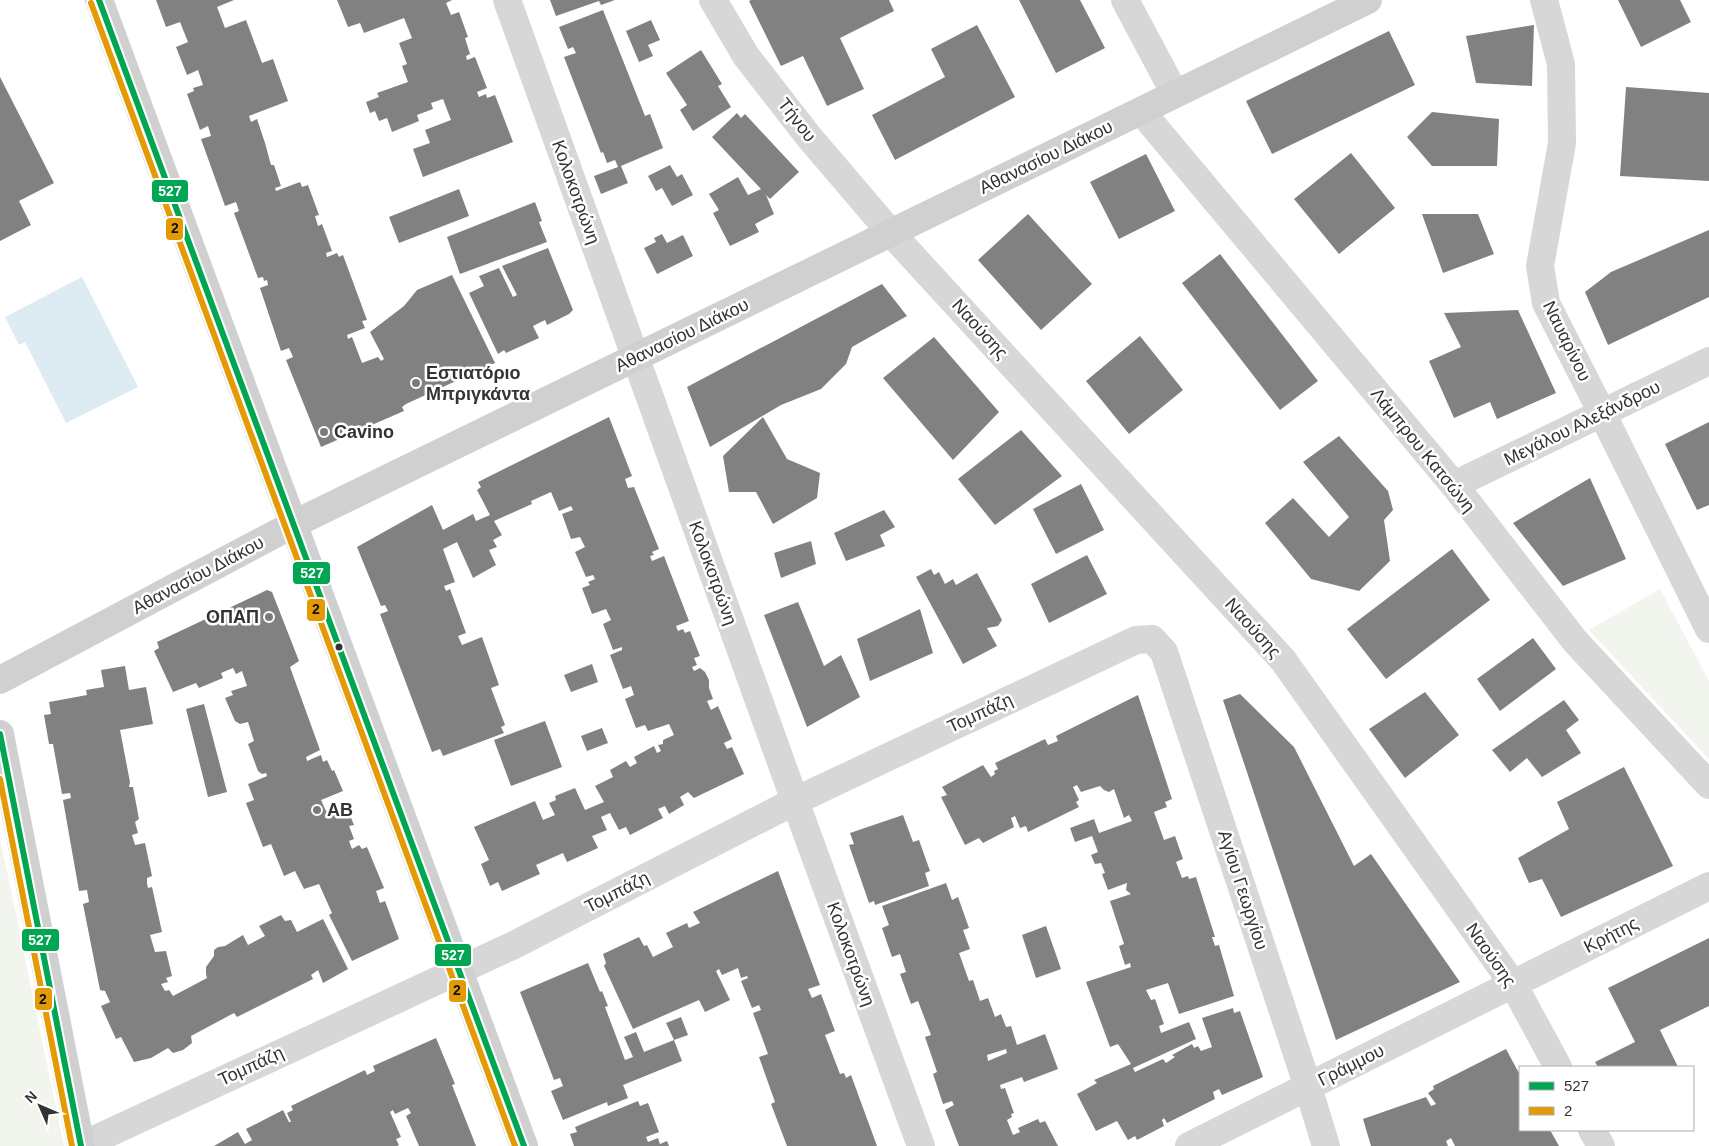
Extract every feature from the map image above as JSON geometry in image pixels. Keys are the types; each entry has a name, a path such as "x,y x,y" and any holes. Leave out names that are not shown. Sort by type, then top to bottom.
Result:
{"street":[{"path":"99,0 524,1146"},
{"name":"Κολοκοτρώνη","path":"507,0 921,1146"},
{"name":"Τήνου","path":"713,0 752,63 809,137 891,233"},
{"path":"1125,0 1175,94"},
{"name":"Αθανασίου Διάκου","path":"0,680 294,524 1368,0"},
{"name":"Ναυαρίνου","path":"1544,0 1562,64 1562,143 1540,266 1546,303 1709,629"},
{"name":"Λάμπρου Κατσώνη","path":"1141,111 1454,486 1575,641 1709,785"},
{"name":"Ναούσης","path":"891,233 1283,660 1513,984 1557,1066"},
{"name":"Μεγάλου Αλεξάνδρου","path":"1454,486 1709,361"},
{"name":"Τομπάζη","path":"81,1146 514,945 795,801 1136,640 1152,639"},
{"name":"Αγίου Γεωργίου","path":"1152,639 1164,652 1308,1086 1326,1146"},
{"path":"0,734 81,1146"},
{"name":"Κρήτης","path":"1513,984 1709,886"},
{"name":"Γράμμου","path":"1189,1146 1513,984"},
{"path":"1593,1131 1601,1146"}],"shaded area":[{"path":"82,277 138,387 66,423 25,342 19,345 5,317"},
{"path":"1660,589 1709,681 1709,759 1589,630"},
{"path":"0,838 64,1146 0,1146"}],"building":[{"path":"156,0 234,0 217,7 225,28 246,20 262,63 273,59 288,101 249,116 251,122 257,119 271,165 274,165 281,186 275,188 276,191 300,182 302,187 308,185 319,215 315,216 318,226 322,224 332,251 326,253 327,257 337,253 339,257 343,255 367,320 362,321 365,328 347,335 348,339 352,337 362,363 378,357 381,361 384,359 370,332 404,306 417,290 452,275 495,363 406,404 402,407 404,411 321,447 286,360 293,357 289,348 281,351 260,288 268,285 267,280 264,281 263,277 258,278 234,213 239,211 236,202 225,206 201,139 211,136 208,126 200,130 187,94 194,91 193,88 203,85 198,70 187,75 176,47 188,42 180,22 166,27"},
{"path":"337,0 452,0 446,3 451,15 459,12 468,37 465,38 470,54 466,56 467,60 475,57 487,88 477,92 479,97 486,94 487,98 495,95 513,142 423,177 413,149 430,143 425,130 451,120 443,99 431,103 433,109 417,115 419,121 392,132 387,118 379,121 375,111 370,113 366,102 379,97 377,93 408,82 402,66 407,64 399,43 412,38 404,18 364,33 360,23 348,27"},
{"path":"550,0 615,0 601,5 599,1 556,16"},
{"path":"889,0 894,11 840,38 864,89 827,106 803,56 781,66 749,1"},
{"path":"1019,0 1080,0 1105,48 1056,73"},
{"path":"1618,0 1680,0 1691,22 1641,47"},
{"path":"603,10 645,116 650,114 663,148 621,166 628,183 601,194 594,176 618,167 615,160 607,163 603,152 601,153 564,57 576,53 573,47 568,49 559,27"},
{"path":"651,20 660,40 648,45 653,56 639,62 626,31"},
{"path":"977,25 1015,97 895,160 872,115 945,77 931,49"},
{"path":"1534,25 1532,86 1476,83 1466,36"},
{"path":"1389,31 1415,85 1272,154 1246,101"},
{"path":"701,50 722,84 718,86 731,107 693,131 680,110 687,105 666,73"},
{"path":"0,77 54,183 19,201 31,225 0,241"},
{"path":"1626,87 1709,93 1709,181 1620,176"},
{"path":"1432,112 1499,119 1497,166 1432,166 1407,137"},
{"path":"737,113 741,118 745,114 799,172 770,199 766,195 774,214 755,224 759,232 730,246 713,213 719,210 709,194 738,177 748,195 761,189 712,137"},
{"path":"1351,153 1395,208 1339,254 1294,199"},
{"path":"1146,154 1175,211 1119,239 1090,182"},
{"path":"670,165 677,177 682,174 693,195 672,206 662,188 656,191 648,176"},
{"path":"459,189 469,216 399,243 389,217"},
{"path":"535,202 542,221 539,222 547,242 460,274 447,237"},
{"path":"1028,214 1092,284 1041,330 978,260"},
{"path":"1422,214 1478,214 1494,254 1443,273"},
{"path":"1709,230 1709,297 1608,345 1585,292 1611,272"},
{"path":"662,234 667,243 683,235 693,256 657,274 644,248 656,242 654,238"},
{"path":"548,248 573,310 547,325 545,320 533,326 539,338 506,353 504,350 498,354 469,293 484,286 479,276 499,268 513,297 517,295 502,266"},
{"path":"1220,254 1318,381 1280,410 1182,283"},
{"path":"882,284 907,316 852,347 846,364 821,389 781,405 710,447 687,387"},
{"path":"1518,310 1556,393 1497,419 1490,402 1454,418 1429,361 1461,347 1444,313"},
{"path":"1140,336 1183,390 1129,434 1086,381"},
{"path":"934,337 999,412 953,460 883,378"},
{"path":"609,417 632,476 625,479 628,488 634,487 659,549 652,552 654,555 650,556 652,561 664,556 689,621 676,626 678,631 683,629 685,633 690,631 700,656 694,658 697,665 692,667 694,671 700,668 705,672 709,680 709,688 713,699 707,701 711,710 718,706 732,739 724,743 727,749 732,747 744,774 694,798 688,792 680,797 684,805 669,814 665,806 658,809 663,818 630,835 626,827 619,830 610,813 601,817 607,830 592,836 598,848 567,862 563,853 536,865 540,874 502,891 498,882 490,886 481,864 489,860 474,827 535,801 543,820 555,815 549,803 556,800 555,796 575,788 585,810 604,802 595,786 613,777 610,770 626,761 630,767 637,763 634,757 654,746 657,753 661,751 658,745 663,744 663,740 674,735 669,724 648,731 645,725 636,728 625,699 634,695 631,686 623,689 610,655 622,650 622,647 613,650 603,624 611,620 606,609 592,614 582,588 590,585 588,582 595,579 593,575 586,577 575,552 585,547 580,537 571,539 562,514 573,510 571,506 559,511 551,492 531,501 532,504 494,521 502,535 493,540 497,547 489,550 496,565 473,578 457,542 443,549 455,582 444,586 446,591 450,589 466,633 458,636 462,645 482,637 499,685 491,688 505,725 501,727 504,733 443,756 440,749 432,752 380,614 388,611 385,605 381,606 357,547 432,505 443,530 473,514 476,521 490,515 477,490 481,487 478,482"},
{"path":"763,417 787,459 820,473 817,498 773,524 756,492 729,492 723,456"},
{"path":"1709,422 1709,505 1697,510 1665,444"},
{"path":"1021,430 1062,476 995,525 958,479"},
{"path":"1339,436 1388,491 1393,510 1384,520 1390,561 1359,591 1311,579 1265,523 1293,498 1329,537 1349,517 1303,462"},
{"path":"1590,478 1626,559 1563,586 1513,523"},
{"path":"1081,484 1104,530 1056,554 1033,509"},
{"path":"884,510 895,527 880,535 885,546 846,561 834,533"},
{"path":"811,541 816,564 781,578 774,553"},
{"path":"1452,549 1490,600 1386,679 1347,629"},
{"path":"1087,555 1107,594 1049,623 1031,584"},
{"path":"931,569 934,575 939,572 945,584 953,579 956,585 977,573 1002,620 998,626 987,628 997,646 963,664 916,577"},
{"path":"267,590 272,592 299,661 290,667 320,750 306,757 307,761 321,755 323,762 327,760 332,771 334,770 343,791 321,800 326,811 345,803 354,825 349,826 354,839 349,841 352,849 359,845 362,849 367,847 384,888 376,891 380,903 385,901 399,939 352,961 329,915 332,913 319,884 304,889 295,871 284,876 271,844 263,847 246,803 254,800 248,784 267,776 266,773 262,774 258,771 248,744 254,741 248,722 240,724 235,721 225,698 233,695 231,691 247,686 242,671 236,674 233,668 221,673 223,678 199,688 196,683 173,692 154,651 159,648 157,642"},
{"path":"798,602 824,666 841,655 860,697 807,727 764,615"},
{"path":"920,609 933,653 870,681 857,639"},
{"path":"1533,638 1556,669 1500,711 1477,679"},
{"path":"592,664 598,682 571,692 564,675"},
{"path":"125,666 129,690 146,687 153,724 120,730 130,782 129,787 133,787 139,819 135,822 138,833 132,835 135,845 145,843 152,876 147,878 147,883 148,888 152,887 162,932 150,935 155,952 166,951 172,976 166,978 168,982 161,984 165,991 169,990 173,996 207,978 206,967 214,956 214,950 225,946 243,935 248,945 265,936 259,926 281,915 285,921 291,920 297,932 323,919 348,969 323,983 318,970 311,975 313,979 237,1017 234,1013 191,1036 192,1043 183,1050 173,1053 168,1048 151,1058 134,1062 121,1037 116,1039 101,1006 110,1002 105,991 100,990 83,904 89,902 87,890 79,891 63,800 71,798 70,793 62,794 53,744 49,744 44,715 51,714 49,702 87,695 86,690 104,687 101,670"},
{"path":"1425,692 1459,735 1405,778 1369,729"},
{"path":"1240,694 1294,747 1354,866 1371,854 1460,982 1336,1040 1223,700"},
{"path":"1138,695 1172,799 1165,802 1167,807 1154,812 1164,840 1175,836 1183,859 1176,862 1182,878 1188,876 1189,879 1196,877 1215,937 1212,937 1215,946 1219,945 1234,996 1179,1014 1168,983 1146,990 1151,1000 1155,999 1164,1024 1159,1026 1161,1033 1189,1022 1196,1039 1133,1068 1135,1072 1163,1059 1166,1063 1175,1057 1172,1055 1192,1044 1194,1048 1198,1046 1201,1051 1212,1047 1202,1018 1233,1008 1234,1013 1240,1011 1263,1077 1222,1095 1219,1089 1213,1092 1215,1099 1167,1123 1164,1118 1162,1120 1164,1126 1137,1140 1135,1136 1128,1140 1117,1121 1096,1131 1077,1094 1097,1083 1094,1080 1131,1064 1118,1044 1110,1047 1086,982 1131,967 1130,963 1125,965 1119,946 1124,944 1110,901 1131,894 1126,890 1127,883 1108,890 1102,874 1105,873 1101,863 1095,864 1091,855 1098,852 1092,836 1075,842 1070,828 1094,819 1099,833 1132,821 1129,815 1124,818 1114,789 1109,792 1100,786 1081,792 1077,785 1073,787 1079,800 1076,802 1079,807 1028,832 1026,826 1020,828 1015,816 1011,818 1014,827 983,843 979,838 965,845 941,797 947,795 942,787 983,765 991,777 995,774 994,771 998,769 995,763 1045,739 1048,745 1058,741 1056,736"},
{"path":"1564,700 1579,720 1566,730 1581,753 1542,777 1527,758 1510,772 1492,750"},
{"path":"204,704 227,792 208,797 186,709"},
{"path":"545,721 562,767 511,786 494,740"},
{"path":"602,728 608,743 587,751 581,736"},
{"path":"1624,767 1673,866 1561,917 1542,879 1529,883 1518,858 1569,829 1557,802"},
{"path":"903,815 913,842 919,840 930,871 925,873 929,886 875,905 874,901 869,903 849,845 854,844 850,833"},
{"path":"778,871 820,985 808,989 812,998 821,994 835,1031 825,1035 840,1074 844,1073 846,1078 851,1075 877,1146 787,1146 771,1104 775,1102 759,1057 768,1054 753,1013 761,1010 759,1005 752,1008 741,981 748,978 747,976 741,978 738,968 722,975 719,969 716,971 730,1000 705,1012 699,1000 633,1029 604,966 606,963 603,954 639,937 644,946 647,945 653,957 673,947 666,933 687,923 689,928 700,923 693,912"},
{"path":"946,883 952,900 958,897 969,928 963,930 970,949 959,953 969,981 973,980 980,1001 988,998 995,1017 1001,1014 1006,1027 1011,1026 1017,1045 1045,1034 1058,1069 1024,1082 1022,1077 1000,1085 1001,1089 1005,1088 1014,1113 1007,1120 1013,1135 1020,1132 1018,1128 1038,1119 1040,1123 1045,1121 1058,1146 959,1146 945,1110 954,1105 952,1101 943,1104 933,1074 937,1072 925,1037 931,1035 918,1001 911,1004 900,974 906,972 900,954 892,957 882,928 889,925 882,906","holes":["1006,1049 1007,1053 988,1061 987,1055"]},
{"path":"1046,926 1061,969 1036,978 1022,935"},
{"path":"1709,938 1709,1006 1660,1030 1678,1066 1597,1066 1595,1062 1635,1042 1608,988"},
{"path":"588,963 608,1006 605,1007 625,1060 633,1057 624,1037 636,1032 644,1052 674,1040 682,1061 623,1085 628,1098 608,1106 607,1102 563,1120 551,1091 563,1086 560,1078 554,1080 520,992"},
{"path":"681,1017 688,1035 674,1040 666,1023"},
{"path":"436,1038 455,1084 452,1085 476,1146 419,1146 406,1116 411,1113 408,1108 395,1114 393,1110 390,1112 401,1137 396,1139 399,1145 397,1146 214,1146 238,1132 245,1144 252,1140 246,1129 283,1110 289,1122 291,1122 287,1113 293,1110 291,1106 365,1070 367,1075 375,1071 373,1066"},
{"path":"1506,1049 1519,1073 1519,1131 1551,1131 1559,1146 1455,1146 1451,1138 1446,1141 1448,1146 1371,1146 1363,1119 1426,1097 1431,1106 1436,1104 1428,1093 1434,1089 1433,1086"},
{"path":"638,1101 640,1106 648,1103 659,1132 646,1137 648,1142 658,1138 660,1144 667,1141 669,1146 574,1146 570,1134 577,1132 575,1127"}],"transit line":[{"name":"527","path":"99,0 524,1146"},
{"name":"2","path":"91,3 515,1146"},
{"name":"527","path":"0,734 81,1146"},
{"name":"2","path":"0,779 72,1146"}],"place":[{"name":"Εστιατόριο Μπριγκάντα","path":"416,383"},
{"name":"Cavino","path":"324,432"},
{"name":"ΟΠΑΠ","path":"269,617"},
{"name":"ΑΒ","path":"317,810"}]}
